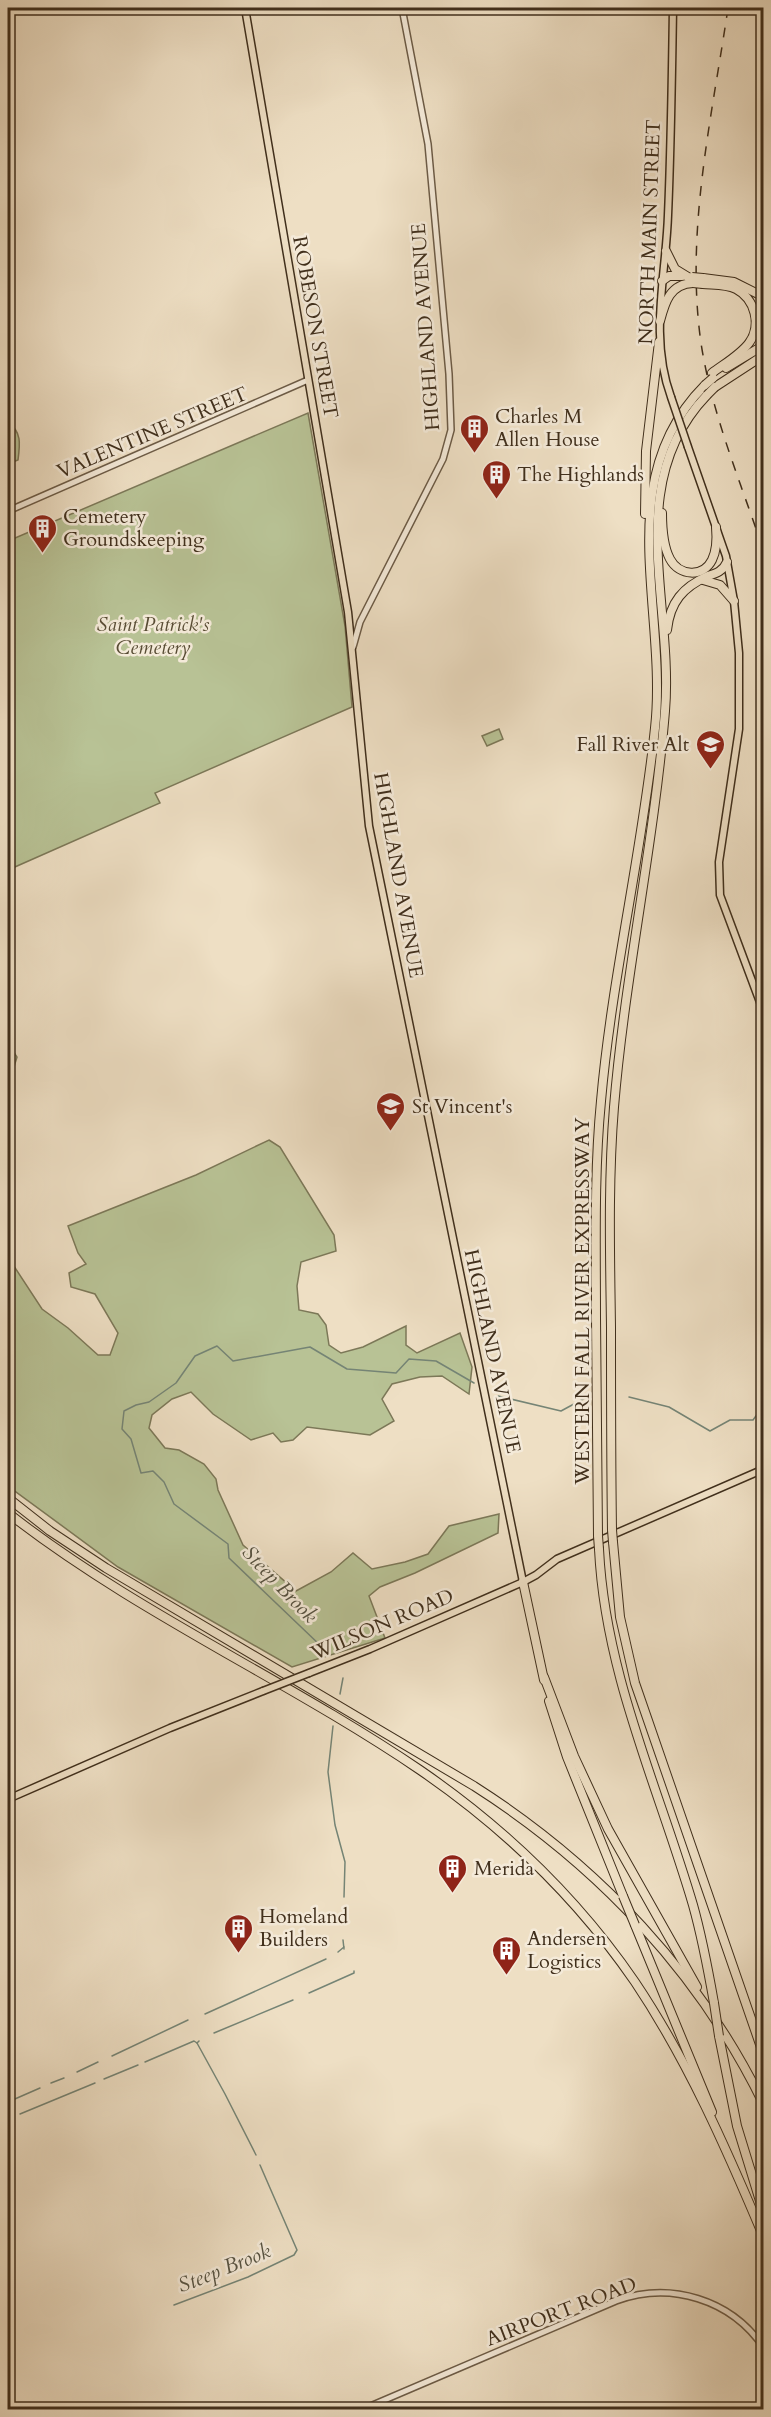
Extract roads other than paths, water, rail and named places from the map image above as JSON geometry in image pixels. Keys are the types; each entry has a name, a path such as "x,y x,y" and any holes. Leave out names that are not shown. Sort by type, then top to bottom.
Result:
{"highway":[{"path":"666,251 673,267 691,279"},
{"path":"662,281 669,276 726,286 738,291 750,303 755,318 754,331 749,343 713,376"},
{"path":"660,321 671,292 691,279"},
{"path":"703,281 737,283 764,297"},
{"path":"651,556 645,517 645,467 659,342"},
{"path":"713,376 764,345"},
{"name":"WESTERN FALL RIVER EXPRESSWAY","path":"764,355 715,387 692,412 678,433 663,472 657,522 666,705 620,1055 612,1138 610,1214 612,1530 620,1617 635,1683 764,2056"},
{"name":"WESTERN FALL RIVER EXPRESSWAY","path":"713,376 704,383 685,407 667,435 654,475 649,517 658,674 656,726 609,1027 598,1135 596,1202 598,1549 604,1607 618,1673 693,1906 721,2034 737,2126 764,2214"},
{"path":"663,472 662,526 669,556 676,567 684,572 701,571 727,562"},
{"path":"701,571 709,565 714,555 716,527"},
{"path":"665,663 667,628 671,609 681,593 696,582 721,570 727,562"},
{"path":"696,582 706,580 717,583 726,590 734,602"},
{"path":"8,1498 64,1540 120,1577 459,1778 530,1824 596,1879 642,1926 684,1976 764,2105"},
{"path":"8,1513 108,1584 413,1765 512,1843 572,1902 634,1981 677,2053 736,2173"},
{"path":"523,1582 551,1709 564,1749 764,2238"},
{"path":"544,1677 574,1755 608,1829 721,2034"}],"main road":[{"name":"ROBESON STREET","path":"245,8 348,612 352,652"},
{"name":"NORTH MAIN STREET","path":"673,8 666,251 659,342 663,370 671,397 727,562 734,602 739,643 740,703 718,880 723,906 764,1013"},
{"name":"HIGHLAND AVENUE","path":"352,652 369,828 523,1582"},
{"name":"WILSON ROAD","path":"8,1799 170,1728 370,1649 523,1582 557,1559 764,1469"}],"street":[{"name":"HIGHLAND AVENUE","path":"352,652 360,622 442,459 451,430 449,374 428,144 402,8"},
{"name":"VALENTINE STREET","path":"8,510 308,380"},
{"name":"AIRPORT ROAD","path":"361,2409 616,2301 646,2293 675,2293 713,2304 745,2326 764,2348"}],"waterway":[{"name":"Steep Brook","path":"322,1647 229,1558 228,1544 174,1504 164,1482 153,1471 141,1473 131,1439 122,1429 124,1411 149,1402 176,1383 195,1356 217,1346 233,1361 310,1347 347,1369 396,1373 409,1359 436,1361 474,1383"},
{"name":"Steep Brook","path":"498,1396 561,1411 585,1398"},
{"name":"Steep Brook","path":"629,1397 669,1407 710,1431 730,1420 753,1420 764,1405"},
{"name":"Steep Brook","path":"340,1694 343,1678"},
{"name":"Steep Brook","path":"333,1726 328,1772 335,1825 345,1862 344,1897"},
{"name":"Steep Brook","path":"343,1940 344,1949"},
{"name":"Steep Brook","path":"338,1952 344,1947"},
{"path":"205,2014 326,1959"},
{"name":"Steep Brook","path":"309,1993 354,1971"},
{"name":"Steep Brook","path":"214,2033 293,2000"},
{"path":"112,2056 188,2020"},
{"path":"145,2062 194,2041 197,2043"},
{"name":"Steep Brook","path":"199,2041 197,2043 256,2155"},
{"path":"77,2072 98,2062"},
{"path":"104,2079 138,2065"},
{"path":"51,2083 64,2078"},
{"path":"20,2114 95,2083"},
{"path":"8,2102 40,2088"},
{"name":"Steep Brook","path":"174,2305 248,2277 294,2255 297,2250 260,2165"}],"railway":[{"path":"728,8 702,174 696,259 697,301 701,343 712,396 764,552"}],"place":[{"name":"Charles M Allen House","path":"474,454"},
{"name":"The Highlands","path":"496,500"},
{"name":"Cemetery Groundskeeping","path":"42,554"},
{"name":"Fall River Alt","path":"710,770"},
{"name":"St Vincent's","path":"391,1132"},
{"name":"Merida","path":"453,1894"},
{"name":"Homeland Builders","path":"238,1954"},
{"name":"Andersen Logistics","path":"506,1976"}],"park label":[{"name":"Saint Patrick's Cemetery","path":"153,636"}]}
